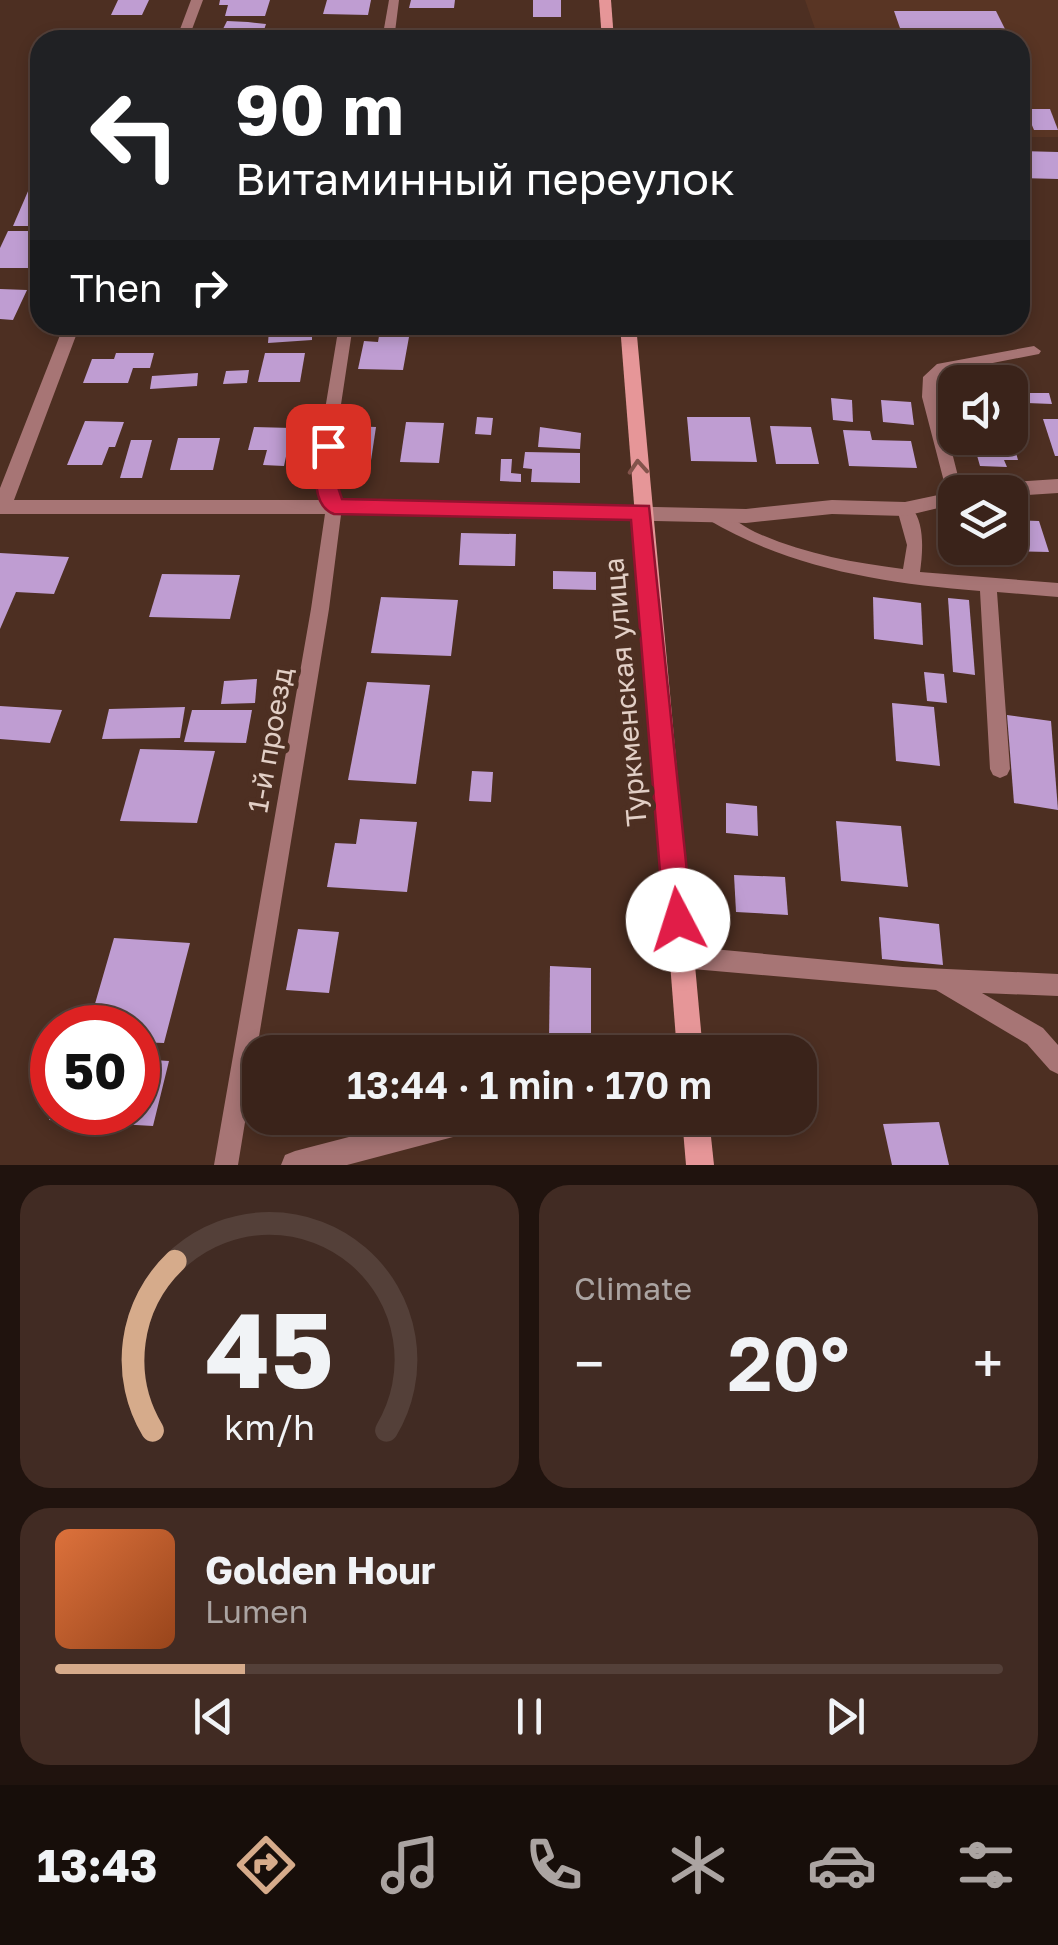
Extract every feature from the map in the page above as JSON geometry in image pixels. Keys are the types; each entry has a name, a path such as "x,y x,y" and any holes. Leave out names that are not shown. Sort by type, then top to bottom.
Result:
{"main road":[{"path":"605,0 607,30"},
{"name":"Туркменская улица","path":"629,335 688,1035"},
{"path":"697,1135 700,1165"}],"street":[{"path":"186,30 198,0"},
{"path":"68,335 1,507 334,506 772,515 832,507 905,509 938,501"},
{"path":"1028,488 1058,486"},
{"path":"295,1165 408,1135"}],"lane":[{"path":"390,30 394,0"},
{"name":"1-й проезд","path":"226,1165 334,506 324,464 344,335"},
{"path":"950,475 930,397 930,376 942,368 1034,351"},
{"path":"905,509 916,545 910,577"},
{"path":"713,515 759,541 910,577 1058,590"},
{"path":"988,585 1000,769"},
{"path":"681,956 938,980 1058,986"},
{"path":"938,980 1035,1036 1058,1062"}],"shaded area":[{"path":"805,0 1058,0 1058,137 1030,137 1030,30 816,30"}],"building":[{"path":"118,0 149,0 142,15 111,15"},
{"path":"220,0 270,0 265,16 225,16 228,5 219,5"},
{"path":"327,0 371,0 368,15 323,14"},
{"path":"411,0 455,0 454,8 409,8"},
{"path":"533,0 561,0 561,17 533,17"},
{"path":"894,11 996,11 1006,30 901,30"},
{"path":"227,21 266,24 264,30 223,29"},
{"path":"1030,109 1050,109 1058,130 1034,130"},
{"path":"1030,151 1058,152 1058,179 1030,178"},
{"path":"30,187 30,226 13,226"},
{"path":"8,231 30,231 28,268 0,268 0,248"},
{"path":"0,289 27,290 13,320 0,319"},
{"path":"269,335 312,335 312,340 268,343"},
{"path":"379,336 409,337 403,370 358,369 364,341 378,342"},
{"path":"116,353 154,353 150,368 133,368 128,383 83,383 92,359 114,359"},
{"path":"265,353 305,353 300,382 258,382"},
{"path":"249,370 247,383 223,384 226,371"},
{"path":"198,373 197,386 150,389 152,376"},
{"path":"1028,393 1049,393 1052,404 1028,403"},
{"path":"831,398 852,400 853,422 833,420"},
{"path":"881,400 911,402 914,425 883,422"},
{"path":"477,417 493,418 491,435 475,434"},
{"path":"687,417 750,417 757,462 691,461"},
{"path":"1043,419 1058,419 1058,456 1055,456"},
{"path":"85,421 124,422 115,447 109,447 102,465 67,465"},
{"path":"406,422 444,423 439,463 400,462"},
{"path":"345,426 376,427 370,467 338,466"},
{"path":"770,426 811,427 819,464 776,464"},
{"path":"254,427 292,428 284,466 263,465 267,450 248,450"},
{"path":"540,427 581,433 580,449 538,447"},
{"path":"843,430 870,431 872,440 911,441 917,468 849,466"},
{"path":"178,438 220,438 213,470 170,470"},
{"path":"131,440 152,440 142,478 120,478"},
{"path":"525,452 580,453 580,483 531,482 532,469 523,468"},
{"path":"977,455 1017,455 1018,460 1004,460 1007,467 980,466"},
{"path":"501,459 512,459 511,473 521,474 521,482 500,481"},
{"path":"1028,521 1039,521 1049,552 1028,552"},
{"path":"461,533 516,534 515,566 459,565"},
{"path":"0,553 69,557 54,594 16,592 0,629"},
{"path":"553,571 596,572 596,590 553,589"},
{"path":"162,574 240,575 230,619 149,617"},
{"path":"381,597 458,600 451,656 371,653"},
{"path":"873,597 921,603 923,645 874,639"},
{"path":"948,598 969,600 975,675 953,672"},
{"path":"924,672 944,674 947,703 927,701"},
{"path":"257,679 255,703 221,704 224,681"},
{"path":"367,682 430,685 416,784 348,780"},
{"path":"892,703 934,707 940,766 896,761"},
{"path":"0,706 62,710 50,743 0,739"},
{"path":"185,707 180,738 102,739 109,709"},
{"path":"192,710 252,710 246,743 184,742"},
{"path":"1007,715 1051,721 1058,810 1014,803"},
{"path":"140,749 215,751 197,823 120,821"},
{"path":"472,771 493,772 491,802 469,801"},
{"path":"726,803 757,806 758,836 726,833"},
{"path":"360,819 417,822 407,892 327,887 335,843 356,844"},
{"path":"836,821 901,826 908,887 841,881"},
{"path":"734,875 785,877 788,915 736,912"},
{"path":"879,917 939,924 943,965 882,959"},
{"path":"298,929 339,932 329,993 286,990"},
{"path":"114,938 190,943 164,1043 160,1043 160,1005 95,1005"},
{"path":"550,966 591,968 591,1035 549,1035"},
{"path":"160,1060 169,1061 160,1098"},
{"path":"939,1122 949,1165 892,1165 883,1124"}],"route":[{"path":"328,446 325,478 334,506 642,512 678,920"}]}
